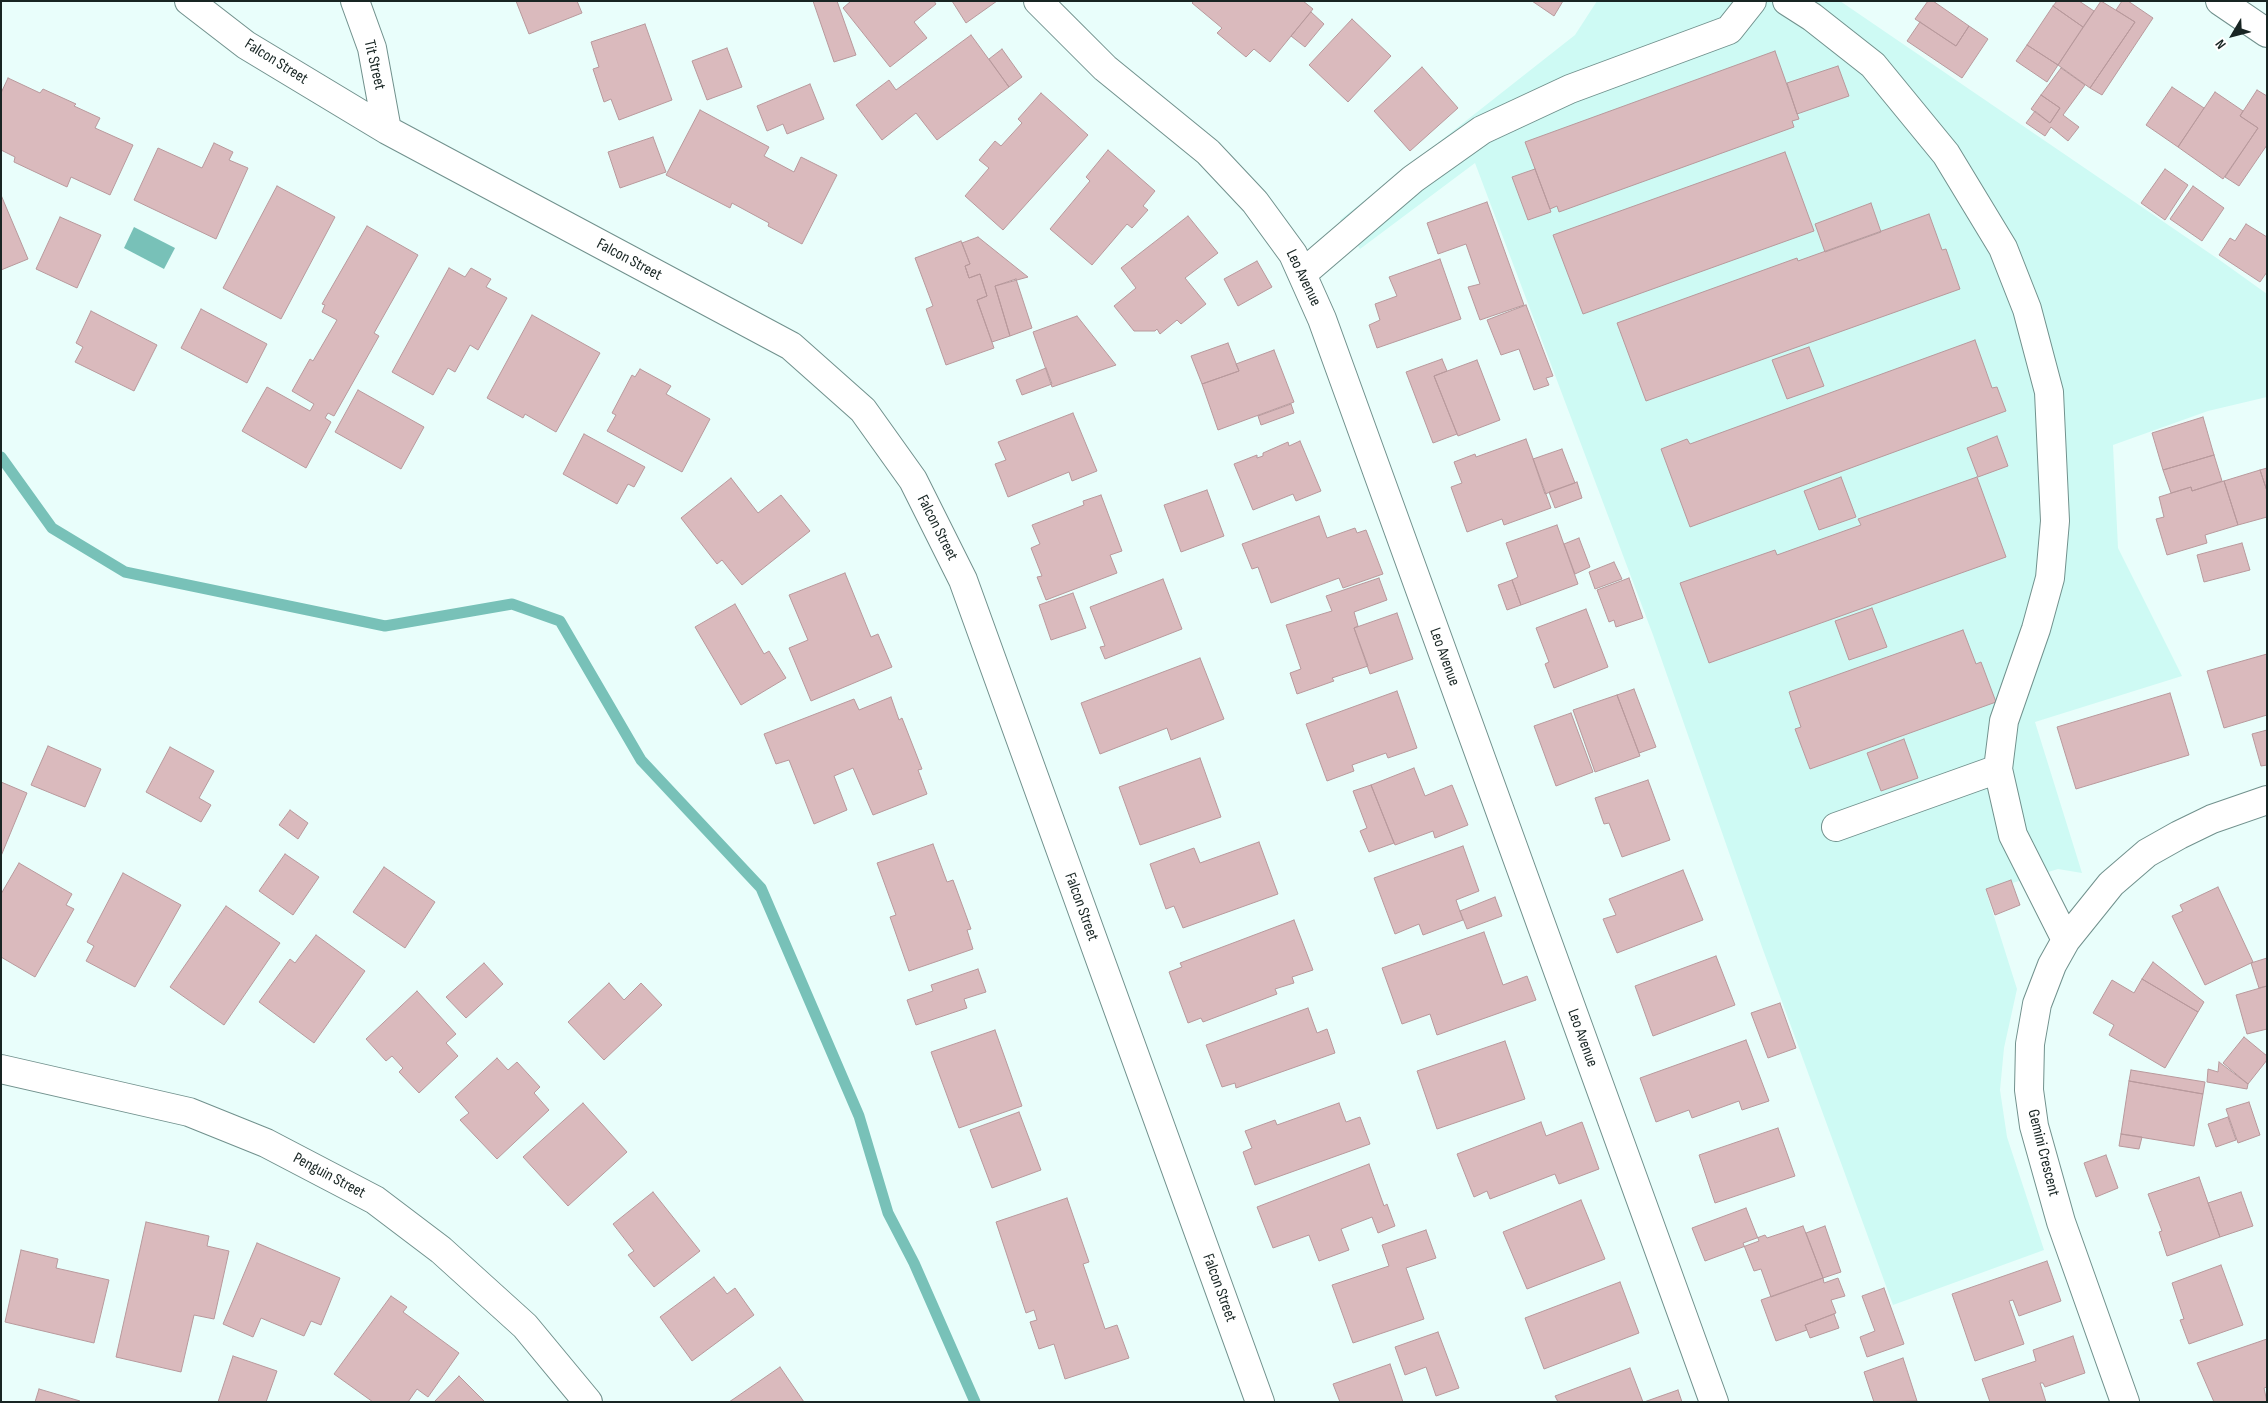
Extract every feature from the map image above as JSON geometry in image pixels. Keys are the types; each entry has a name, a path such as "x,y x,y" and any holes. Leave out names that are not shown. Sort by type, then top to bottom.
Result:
{"street":[{"name":"Falcon Street","path":"189,1 246,45 387,130 791,346 862,410 913,480 963,580 1260,1402"},
{"name":"Tit Street","path":"355,1 372,48 387,130"},
{"name":"Leo Avenue","path":"1038,1 1105,68 1208,152 1256,202 1293,254 1322,319 1714,1402"},
{"path":"1302,274 1413,180 1482,130 1570,89 1729,30 1752,1"},
{"path":"1787,1 1812,17 1872,65 1946,154 2003,248 2027,308 2049,392 2055,521 2050,578 2036,629 2004,721 1998,769 2013,835 2066,940"},
{"path":"2220,1 2267,34"},
{"path":"1836,827 1998,769"},
{"name":"Gemini Crescent","path":"2124,1402 2061,1222 2034,1126 2029,1090 2030,1044 2037,1004 2052,965 2066,940 2111,884 2147,853 2212,819 2267,800"},
{"name":"Penguin Street","path":"1,1069 189,1112 266,1143 375,1200 441,1250 525,1326 588,1402"}],"shaded area":[{"path":"1597,1 1840,1 2267,294 2267,397 2208,411 2113,445 2118,548 2182,676 2035,722 2082,873 2058,869 1986,891 2017,989 2004,1048 2000,1090 2007,1137 2044,1250 1893,1305 1762,947 1653,635 1475,163 1360,249 1340,220 1575,35"},
{"path":"134,227 175,248 164,269 124,248"}],"building":[{"path":"516,1 577,1 582,13 529,34"},
{"path":"813,1 837,1 856,55 834,62"},
{"path":"851,1 934,1 936,4 914,22 927,38 890,67 843,8"},
{"path":"952,1 997,1 966,23"},
{"path":"1194,1 1303,1 1313,9 1270,62 1254,49 1246,57 1217,33 1222,28 1192,3"},
{"path":"1532,1 1563,1 1554,16"},
{"path":"1928,1 1933,1 1969,26 1956,46 1915,19"},
{"path":"2057,1 2079,1 2094,11 2083,27 2053,6"},
{"path":"2101,1 2135,22 2090,88 2058,65"},
{"path":"2122,1 2128,1 2153,18 2102,95 2090,88 2135,22 2116,10"},
{"path":"2053,6 2083,27 2058,65 2027,45"},
{"path":"1311,12 1324,24 1305,47 1291,36"},
{"path":"1352,19 1391,56 1348,102 1309,65"},
{"path":"1920,22 1956,46 1969,26 1988,39 1962,78 1907,41"},
{"path":"645,24 672,100 619,120 611,99 604,102 593,69 599,67 591,42"},
{"path":"971,35 1009,87 937,140 916,113 882,140 856,105 889,80 896,90"},
{"path":"2027,45 2058,65 2047,82 2016,61"},
{"path":"727,48 742,87 707,100 692,61"},
{"path":"1002,49 1022,77 1009,87 989,59"},
{"path":"1775,51 1799,119 1792,121 1794,127 1559,212 1557,206 1550,209 1525,142"},
{"path":"1838,66 1849,96 1797,114 1787,83"},
{"path":"1422,67 1458,108 1410,151 1374,111"},
{"path":"2061,68 2085,85 2063,115 2079,127 2068,141 2051,127 2045,136 2026,123 2035,111 2050,123 2060,108 2041,95"},
{"path":"8,78 40,93 43,89 76,104 74,106 100,118 95,128 133,145 110,195 71,177 67,187 14,162 15,157 1,150 1,93"},
{"path":"810,84 824,119 787,134 783,124 767,131 757,106"},
{"path":"2172,87 2204,108 2178,147 2146,125"},
{"path":"2257,90 2267,96 2267,145 2239,186 2225,177 2258,128 2240,116"},
{"path":"2215,92 2243,111 2240,116 2258,128 2223,179 2178,147"},
{"path":"1041,93 1088,135 1003,230 965,196 989,168 979,160 995,141 1001,146 1022,123 1018,119"},
{"path":"2041,95 2060,108 2050,123 2031,109"},
{"path":"700,110 769,147 764,156 794,172 801,157 837,175 802,244 768,226 769,223 732,203 730,208 666,175"},
{"path":"653,137 666,172 620,188 608,152"},
{"path":"214,143 233,152 229,160 248,168 216,239 134,200 158,148 202,168"},
{"path":"1108,150 1155,191 1143,206 1148,210 1132,228 1127,224 1092,265 1050,229 1090,181 1086,177"},
{"path":"1785,152 1814,231 1583,314 1553,235"},
{"path":"1535,169 1551,212 1528,220 1512,177"},
{"path":"2165,169 2188,185 2165,220 2141,203"},
{"path":"277,186 335,217 281,319 223,288"},
{"path":"2193,186 2224,208 2202,241 2170,219"},
{"path":"1,195 28,259 1,270"},
{"path":"1487,202 1524,305 1480,320 1468,287 1480,284 1466,244 1438,254 1427,223"},
{"path":"1871,203 1881,232 1825,252 1815,224"},
{"path":"1929,214 1942,250 1946,249 1960,289 1646,401 1617,323 1797,258 1798,261"},
{"path":"1188,216 1218,253 1185,278 1206,304 1181,324 1177,320 1160,334 1157,329 1155,331 1134,331 1114,306 1136,288 1121,268"},
{"path":"60,217 101,235 77,288 36,269"},
{"path":"2246,224 2267,237 2267,272 2260,282 2219,255 2230,238 2235,241"},
{"path":"367,226 418,255 374,333 379,336 334,416 328,413 325,418 331,422 306,468 242,431 267,387 310,411 314,404 292,391 310,359 313,361 337,320 322,312 325,305 322,304"},
{"path":"978,237 1028,277 995,286 1010,336 992,342 977,300 987,296 980,274 969,278 965,266 970,264 962,243"},
{"path":"961,241 970,264 965,266 969,278 980,274 987,296 977,300 994,348 946,365 926,309 933,306 915,258"},
{"path":"1440,259 1461,319 1377,348 1369,325 1380,320 1375,304 1397,296 1389,277"},
{"path":"1257,261 1272,287 1238,306 1224,279"},
{"path":"449,268 465,277 471,268 491,279 486,287 507,298 478,350 470,345 455,372 448,368 433,395 392,372"},
{"path":"1016,279 1032,328 1010,336 995,286"},
{"path":"1526,305 1553,376 1546,378 1549,385 1534,390 1519,349 1501,355 1487,320"},
{"path":"201,309 267,344 247,383 181,348"},
{"path":"91,311 157,345 134,391 75,362 83,347 76,343"},
{"path":"532,315 600,353 556,432 525,414 523,418 487,398"},
{"path":"1077,316 1116,365 1052,387 1033,332"},
{"path":"1975,340 1992,388 1997,387 2006,411 1690,527 1661,449 1687,439 1690,444"},
{"path":"1228,343 1239,371 1202,384 1191,356"},
{"path":"1809,347 1824,386 1787,399 1772,360"},
{"path":"1274,350 1294,402 1218,430 1202,384 1239,371 1236,364"},
{"path":"1442,359 1447,371 1434,376 1457,434 1433,443 1406,372"},
{"path":"1477,360 1500,420 1458,436 1434,376"},
{"path":"1046,368 1052,384 1022,395 1016,380"},
{"path":"640,369 671,386 666,394 710,419 682,472 607,431 616,415 612,413 632,375 635,377"},
{"path":"358,390 424,427 401,469 335,432"},
{"path":"1291,404 1294,413 1261,425 1258,416"},
{"path":"1073,413 1097,471 1072,481 1069,472 1008,497 995,464 1006,460 998,442"},
{"path":"2203,417 2214,455 2163,470 2152,433"},
{"path":"584,434 645,467 634,487 628,484 617,504 563,474"},
{"path":"1997,436 2008,466 1978,477 1967,448"},
{"path":"1526,439 1551,508 1504,525 1502,519 1467,532 1451,487 1462,483 1454,462 1475,454 1476,457"},
{"path":"1300,441 1321,491 1296,501 1293,494 1253,510 1234,464 1257,455 1257,458 1263,456 1263,453 1288,442 1289,446"},
{"path":"1562,449 1575,483 1545,494 1533,459"},
{"path":"2214,455 2222,481 2192,491 2191,487 2171,493 2163,470"},
{"path":"2267,468 2267,491 2260,470"},
{"path":"2260,470 2267,491 2267,517 2238,525 2224,481"},
{"path":"1841,477 1856,517 1819,530 1804,491"},
{"path":"1977,477 2006,557 1709,663 1680,583 1775,550 1777,555 1861,525 1858,519"},
{"path":"731,478 758,513 781,495 810,531 742,585 722,560 717,564 681,518"},
{"path":"2224,481 2238,525 2205,535 2207,543 2167,555 2156,519 2164,517 2159,497 2191,487 2192,491"},
{"path":"1577,482 1582,498 1555,508 1549,492"},
{"path":"1207,490 1224,536 1181,552 1164,505"},
{"path":"1101,495 1122,551 1110,555 1117,573 1046,600 1037,577 1042,576 1031,548 1040,544 1032,525 1084,505 1083,501"},
{"path":"1319,516 1327,538 1355,528 1357,533 1366,530 1383,574 1343,588 1339,578 1271,603 1258,567 1252,569 1242,544"},
{"path":"1557,525 1578,584 1521,605 1512,580 1518,577 1506,543"},
{"path":"1579,538 1590,567 1575,574 1564,544"},
{"path":"2242,543 2250,570 2204,582 2197,555"},
{"path":"1614,562 1622,579 1595,589 1589,572"},
{"path":"845,573 871,637 878,634 892,667 811,701 789,648 808,640 789,595"},
{"path":"1379,578 1387,600 1354,612 1358,626 1354,628 1368,666 1332,678 1334,681 1297,694 1290,673 1301,669 1286,625 1332,611 1326,596"},
{"path":"1629,578 1643,618 1616,627 1614,620 1609,622 1597,590"},
{"path":"1163,579 1182,629 1105,659 1100,647 1105,646 1090,607"},
{"path":"1512,580 1521,605 1507,610 1498,585"},
{"path":"1073,593 1086,628 1051,640 1039,605"},
{"path":"735,604 764,654 769,651 786,678 741,705 695,627"},
{"path":"1872,608 1887,647 1849,660 1835,621"},
{"path":"1586,609 1608,667 1554,688 1545,664 1549,662 1536,628"},
{"path":"1397,613 1413,659 1370,674 1354,628"},
{"path":"1963,630 1976,664 1981,662 1996,702 1810,769 1795,729 1801,727 1789,692"},
{"path":"2267,654 2267,715 2224,728 2207,671"},
{"path":"1200,658 1224,719 1171,740 1167,728 1100,754 1081,703"},
{"path":"1634,689 1656,747 1639,753 1617,695"},
{"path":"1397,691 1417,748 1388,758 1386,753 1352,765 1354,771 1327,781 1306,724"},
{"path":"2170,693 2189,755 2076,789 2057,727"},
{"path":"1617,695 1640,756 1595,772 1573,710"},
{"path":"891,697 899,720 902,718 922,769 918,770 927,794 873,815 853,768 834,776 847,810 814,824 789,760 776,764 764,734 854,699 859,710"},
{"path":"1571,713 1593,772 1556,786 1534,726"},
{"path":"2267,730 2267,765 2261,766 2252,734"},
{"path":"1904,739 1918,778 1881,791 1867,753"},
{"path":"48,746 101,769 85,807 31,785"},
{"path":"170,747 214,771 199,798 211,805 201,822 146,792"},
{"path":"1200,758 1221,817 1140,845 1119,787"},
{"path":"1414,768 1425,796 1452,785 1468,825 1435,838 1433,831 1395,845 1371,785"},
{"path":"1648,780 1670,840 1622,857 1609,823 1604,824 1595,798"},
{"path":"1,782 27,793 1,856"},
{"path":"1371,785 1394,843 1369,852 1360,831 1367,828 1353,791"},
{"path":"290,810 308,823 298,839 279,825"},
{"path":"1259,842 1278,894 1183,928 1174,906 1166,909 1150,864 1194,848 1200,863"},
{"path":"933,844 947,882 953,880 971,929 967,930 973,949 909,971 890,917 896,915 877,863"},
{"path":"1463,846 1479,891 1456,900 1463,920 1423,935 1419,924 1395,934 1374,878"},
{"path":"285,854 319,877 293,915 259,891"},
{"path":"19,863 72,894 66,905 74,909 35,977 1,957 1,894"},
{"path":"384,867 435,902 405,948 353,912"},
{"path":"1683,870 1703,920 1617,953 1603,919 1616,915 1609,899"},
{"path":"123,873 181,905 135,987 86,961 94,946 87,942"},
{"path":"2011,880 2020,905 1995,915 1986,889"},
{"path":"2218,887 2253,962 2205,985 2172,916 2183,911 2180,905"},
{"path":"1495,897 1502,916 1467,929 1460,911"},
{"path":"226,906 280,943 224,1025 170,987"},
{"path":"1294,920 1313,970 1292,977 1294,983 1275,989 1277,994 1203,1022 1201,1018 1188,1023 1169,972 1182,967 1180,963"},
{"path":"1484,932 1503,985 1527,976 1536,1000 1437,1035 1430,1014 1402,1024 1382,968"},
{"path":"316,935 365,971 314,1043 259,1002 290,959 295,963"},
{"path":"1716,956 1735,1005 1653,1036 1635,986"},
{"path":"2267,958 2267,986 2259,988 2251,963"},
{"path":"2153,962 2204,1002 2198,1012 2142,979"},
{"path":"484,963 503,984 466,1018 446,997"},
{"path":"978,969 986,992 964,999 967,1008 916,1025 907,1000 933,991 931,985"},
{"path":"2142,979 2198,1012 2165,1068 2109,1035 2114,1025 2093,1013 2112,980 2134,993"},
{"path":"609,983 624,1000 641,983 662,1005 604,1060 568,1022"},
{"path":"2267,986 2267,1029 2247,1034 2236,995"},
{"path":"417,991 456,1034 446,1043 458,1056 419,1093 399,1072 403,1068 392,1056 386,1061 366,1039"},
{"path":"1780,1003 1796,1048 1768,1058 1751,1013"},
{"path":"1308,1008 1317,1033 1327,1029 1335,1053 1236,1088 1235,1083 1222,1087 1206,1045"},
{"path":"995,1030 1022,1106 959,1128 931,1052"},
{"path":"2244,1037 2267,1056 2267,1060 2248,1084 2223,1063"},
{"path":"1746,1040 1769,1101 1742,1110 1739,1101 1692,1118 1689,1110 1656,1122 1640,1078"},
{"path":"1505,1041 1525,1099 1437,1129 1417,1071"},
{"path":"497,1058 508,1070 517,1062 540,1087 534,1093 549,1110 497,1159 460,1120 469,1113 455,1097"},
{"path":"2219,1062 2248,1084 2247,1089 2207,1082 2208,1069 2218,1072"},
{"path":"2131,1070 2205,1082 2203,1094 2129,1081"},
{"path":"2129,1081 2203,1094 2194,1146 2121,1134"},
{"path":"2249,1102 2260,1135 2238,1143 2226,1109"},
{"path":"583,1103 627,1152 568,1206 523,1157"},
{"path":"1339,1103 1346,1122 1360,1117 1370,1144 1255,1185 1243,1152 1252,1148 1245,1131 1275,1120 1277,1125"},
{"path":"1019,1112 1041,1170 992,1188 970,1130"},
{"path":"2228,1117 2236,1140 2216,1147 2208,1124"},
{"path":"1541,1122 1546,1136 1582,1122 1599,1169 1559,1184 1555,1174 1490,1199 1487,1191 1474,1197 1457,1154"},
{"path":"1778,1128 1795,1176 1715,1203 1699,1155"},
{"path":"2121,1134 2142,1137 2139,1149 2119,1146"},
{"path":"2106,1155 2118,1188 2096,1197 2084,1163"},
{"path":"1369,1164 1384,1206 1387,1204 1395,1226 1378,1233 1372,1217 1341,1229 1349,1250 1319,1261 1309,1235 1273,1248 1257,1207"},
{"path":"2199,1177 2220,1237 2167,1256 2159,1232 2162,1231 2148,1194"},
{"path":"653,1192 700,1251 654,1287 628,1255 634,1251 613,1224"},
{"path":"2241,1192 2253,1226 2220,1237 2208,1203"},
{"path":"1067,1198 1089,1262 1083,1264 1105,1329 1117,1325 1129,1358 1065,1379 1054,1344 1039,1349 1030,1322 1037,1320 1034,1310 1026,1313 996,1222"},
{"path":"1581,1200 1605,1259 1527,1289 1503,1232"},
{"path":"1746,1208 1759,1241 1705,1261 1692,1228"},
{"path":"146,1222 209,1236 207,1246 229,1251 214,1319 194,1315 181,1372 116,1357"},
{"path":"1803,1226 1823,1278 1771,1297 1761,1269 1754,1271 1743,1243 1765,1235 1767,1238"},
{"path":"1825,1226 1841,1272 1823,1278 1806,1233"},
{"path":"1426,1230 1436,1258 1406,1268 1424,1319 1353,1343 1332,1285 1389,1266 1382,1245"},
{"path":"257,1243 340,1278 321,1325 311,1321 304,1336 261,1318 253,1337 223,1324"},
{"path":"21,1250 58,1259 56,1268 109,1280 94,1343 5,1322"},
{"path":"2047,1261 2061,1301 2019,1316 2013,1300 2009,1301 2024,1344 1975,1361 1952,1294"},
{"path":"2221,1265 2243,1325 2189,1344 2180,1320 2184,1319 2172,1283"},
{"path":"714,1277 727,1294 735,1288 754,1315 692,1361 660,1317"},
{"path":"1823,1278 1824,1283 1838,1278 1845,1296 1831,1300 1836,1313 1805,1325 1807,1330 1776,1341 1761,1300"},
{"path":"1620,1282 1639,1333 1544,1369 1525,1318"},
{"path":"1884,1288 1904,1344 1867,1357 1860,1337 1875,1331 1862,1296"},
{"path":"391,1296 407,1307 403,1312 459,1353 428,1397 417,1389 408,1402 373,1402 334,1374"},
{"path":"1834,1314 1839,1328 1810,1338 1805,1325"},
{"path":"1438,1332 1459,1388 1436,1396 1426,1367 1405,1375 1395,1347"},
{"path":"2073,1336 2085,1373 2045,1387 2043,1383 2040,1383 2046,1402 1990,1402 1982,1379 2036,1361 2033,1350"},
{"path":"2267,1339 2267,1387 2264,1388 2267,1402 2214,1402 2197,1363"},
{"path":"233,1356 277,1371 266,1402 218,1402"},
{"path":"1903,1358 1917,1401 1874,1402 1864,1372"},
{"path":"1390,1364 1403,1402 1340,1402 1333,1384"},
{"path":"780,1367 804,1402 729,1402 735,1398"},
{"path":"1630,1368 1643,1402 1558,1402 1555,1396"},
{"path":"459,1376 485,1402 434,1402"},
{"path":"39,1389 80,1401 80,1402 35,1402"},
{"path":"1678,1390 1682,1402 1644,1402"}],"waterway":[{"path":"1,457 52,528 125,572 385,626 512,604 560,621 641,760 761,888 859,1116 888,1213 914,1263 975,1402"}]}
